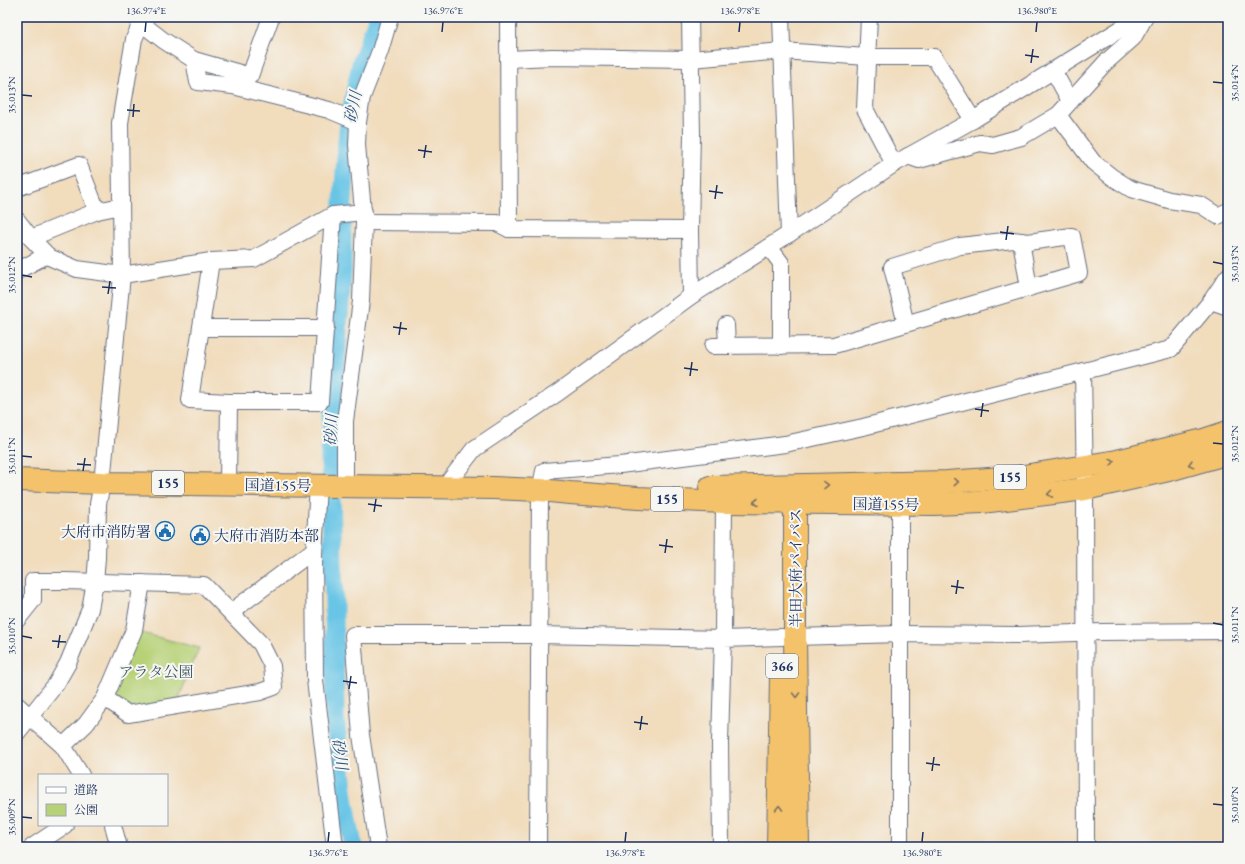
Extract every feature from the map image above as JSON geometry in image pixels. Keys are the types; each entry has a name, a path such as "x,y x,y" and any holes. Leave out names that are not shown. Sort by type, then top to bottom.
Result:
{"highway":[{"name":"国道155号","path":"17,480 102,483 494,488 724,502 1017,477 1117,462 1204,440 1228,432"},
{"name":"国道155号","path":"540,490 572,486 724,487 788,497 900,505 982,502 1085,490 1216,457 1228,452"},
{"name":"半田大府パイパス","path":"788,497 789,637 798,847"},
{"name":"半田大府パイパス","path":"778,847 789,637"}],"street":[{"path":"17,733 56,684 68,663 90,608 95,582 98,504 102,483 122,275 120,123 134,39 141,19 163,40 194,60 250,76 271,17"},
{"path":"345,486 345,421 361,301 363,216 357,145 357,122 362,97 380,51 390,17"},
{"path":"508,17 509,229"},
{"path":"690,17 692,134 690,230 691,296"},
{"path":"782,17 789,234"},
{"path":"869,17 865,109 894,164"},
{"path":"444,488 474,449 559,392 691,296 789,234 894,164 972,120 1140,17"},
{"path":"908,156 919,160 980,143 993,145 1021,137 1058,115 1105,63 1133,38 1145,17"},
{"path":"508,59 552,57 691,59 782,51 867,57 934,57 972,120"},
{"path":"194,60 198,82 233,86 329,110 357,122"},
{"path":"1053,70 1070,101"},
{"path":"1058,115 1093,162 1131,189 1169,200 1201,205 1218,216 1228,211"},
{"path":"17,188 79,165 97,211"},
{"path":"22,229 121,206"},
{"path":"22,229 49,258 77,269 122,275 211,261 254,259 334,215 497,224 509,229 690,230"},
{"path":"211,261 190,400 229,402 320,402 334,215"},
{"path":"726,325 720,346 834,345 906,324 1029,288 1078,273 1072,236 1028,242 1013,240 960,246 892,267 906,324"},
{"path":"1021,241 1029,288"},
{"path":"769,247 780,263 781,346"},
{"path":"17,270 47,255"},
{"path":"538,847 540,490 544,471 620,465 785,444 863,427 1171,349 1211,301 1228,276"},
{"path":"1211,301 1228,307"},
{"path":"201,328 326,328"},
{"path":"1083,371 1085,490 1086,847"},
{"path":"228,484 229,402"},
{"path":"318,485 314,550 315,680 330,814 336,847"},
{"path":"721,847 720,742 723,639 724,502"},
{"path":"900,505 900,847"},
{"path":"231,612 314,550"},
{"path":"17,620 33,600 33,581 65,580 204,585 261,644 272,666 274,687 260,692 128,714 105,698"},
{"path":"63,746 86,724 105,698 134,630 142,583"},
{"path":"378,847 361,735 353,635 539,635 723,639 900,634 1019,635 1085,634 1102,632 1228,631"},
{"path":"17,705 63,746 80,774"},
{"path":"33,847 64,826"},
{"path":"113,826 119,847"}],"green space":[{"name":"アラタ公園","path":"138,632 199,648 178,700 130,709 112,698"}],"waterway":[{"name":"砂川","path":"353,847 344,797 335,718 330,454 342,272 342,216 349,122 361,64 378,17"}],"place":[{"name":"大府市消防署","path":"165,531"},
{"name":"大府市消防本部","path":"200,535"}]}
